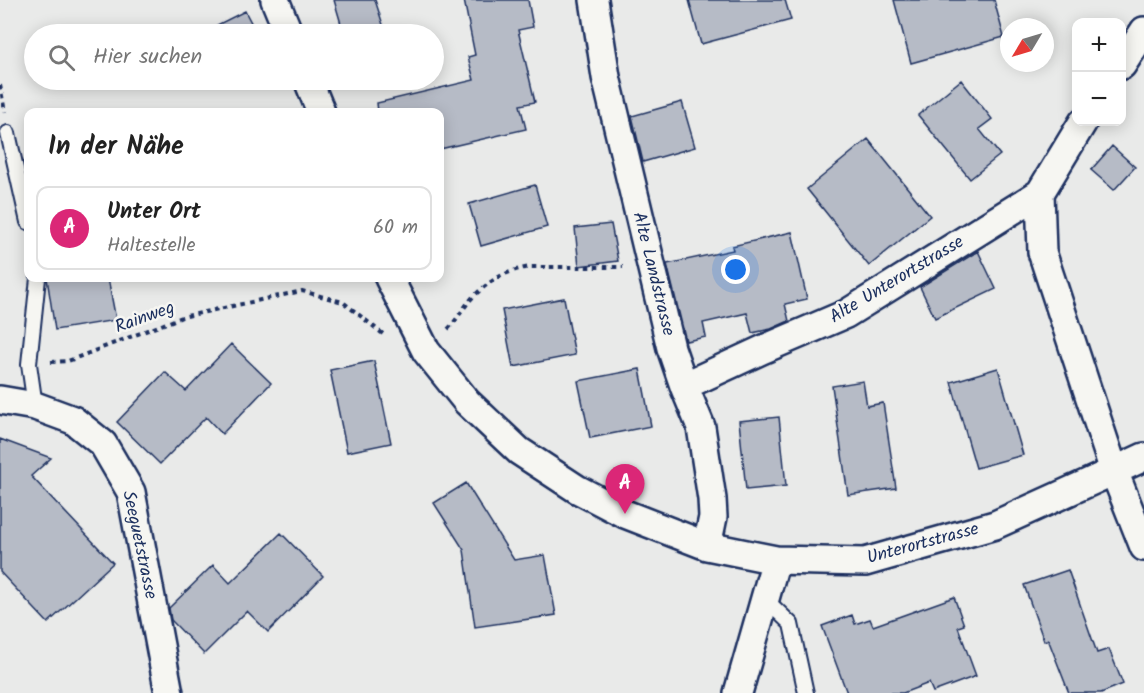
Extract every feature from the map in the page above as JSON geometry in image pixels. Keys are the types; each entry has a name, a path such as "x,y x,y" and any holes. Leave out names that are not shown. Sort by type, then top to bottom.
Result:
{"street":[{"path":"275,0 285,24"},
{"name":"Alte Landstrasse","path":"594,0 606,77 671,348 701,427 713,517 707,546"},
{"path":"1126,59 1144,32"},
{"path":"312,90 319,108"},
{"path":"1081,126 1040,193 1042,252 1114,471 1144,547"},
{"name":"Alte Unterortstrasse","path":"684,386 846,314 1040,193"},
{"name":"Unterortstrasse","path":"391,282 426,351 467,402 519,451 577,489 615,509 707,546 776,560 864,562 995,525 1144,457"},
{"name":"Seeguetstrasse","path":"0,400 35,406 73,420 103,444 131,492 169,693"},
{"path":"738,693 776,560"}],"lane":[{"path":"8,133 24,204"},
{"path":"35,406 29,364 38,282"},
{"path":"765,599 791,624 806,693"}],"path":[{"path":"454,323 471,299 495,278 519,269 531,267 651,267"},
{"name":"Rainweg","path":"29,364 68,361 182,317 302,291 343,303 364,319"}],"building":[{"path":"334,0 375,0 383,24 341,24"},
{"path":"464,0 528,0 533,27 518,30 535,102 520,105 526,129 444,148 444,108 378,108 377,103 432,90 444,90 444,87 474,80 468,57 475,55"},
{"path":"689,0 785,0 791,20 701,44"},
{"path":"894,0 994,0 1000,22 1000,38 911,63"},
{"path":"245,11 252,24 219,24"},
{"path":"961,80 992,119 979,129 1000,155 970,179 918,115"},
{"path":"682,102 695,147 643,162 632,116"},
{"path":"868,139 930,216 869,266 807,189"},
{"path":"1112,146 1135,167 1114,190 1091,170"},
{"path":"535,185 547,227 481,246 469,204"},
{"path":"611,224 618,261 579,266 575,228"},
{"path":"792,232 807,299 785,304 789,321 771,329 752,333 747,313 703,323 706,337 686,341 667,264 733,250 732,246"},
{"path":"978,251 996,289 935,318 920,287"},
{"path":"48,282 109,282 116,320 55,330"},
{"path":"564,298 575,355 513,367 502,310"},
{"path":"231,344 271,383 222,434 206,417 160,464 117,422 165,372 186,391"},
{"path":"374,361 391,443 347,452 330,370"},
{"path":"998,368 1023,455 976,468 951,382"},
{"path":"640,369 651,426 590,438 578,381"},
{"path":"863,381 867,406 883,403 896,488 848,495 832,386"},
{"path":"779,417 786,486 746,490 739,421"},
{"path":"0,439 51,458 31,476 113,563 48,623 0,572"},
{"path":"466,483 514,560 545,555 556,615 475,627 464,550 434,503"},
{"path":"281,533 323,576 268,632 247,611 204,654 171,620 169,608 213,565 230,583"},
{"path":"1068,570 1097,653 1109,649 1123,684 1101,693 1069,693 1048,639 1044,641 1024,585"},
{"path":"954,597 964,625 958,627 976,676 933,692 929,683 903,693 847,693 822,626 852,615 855,624 870,619 873,626"}],"place":[{"name":"Unter Ort","path":"625,514"}]}
